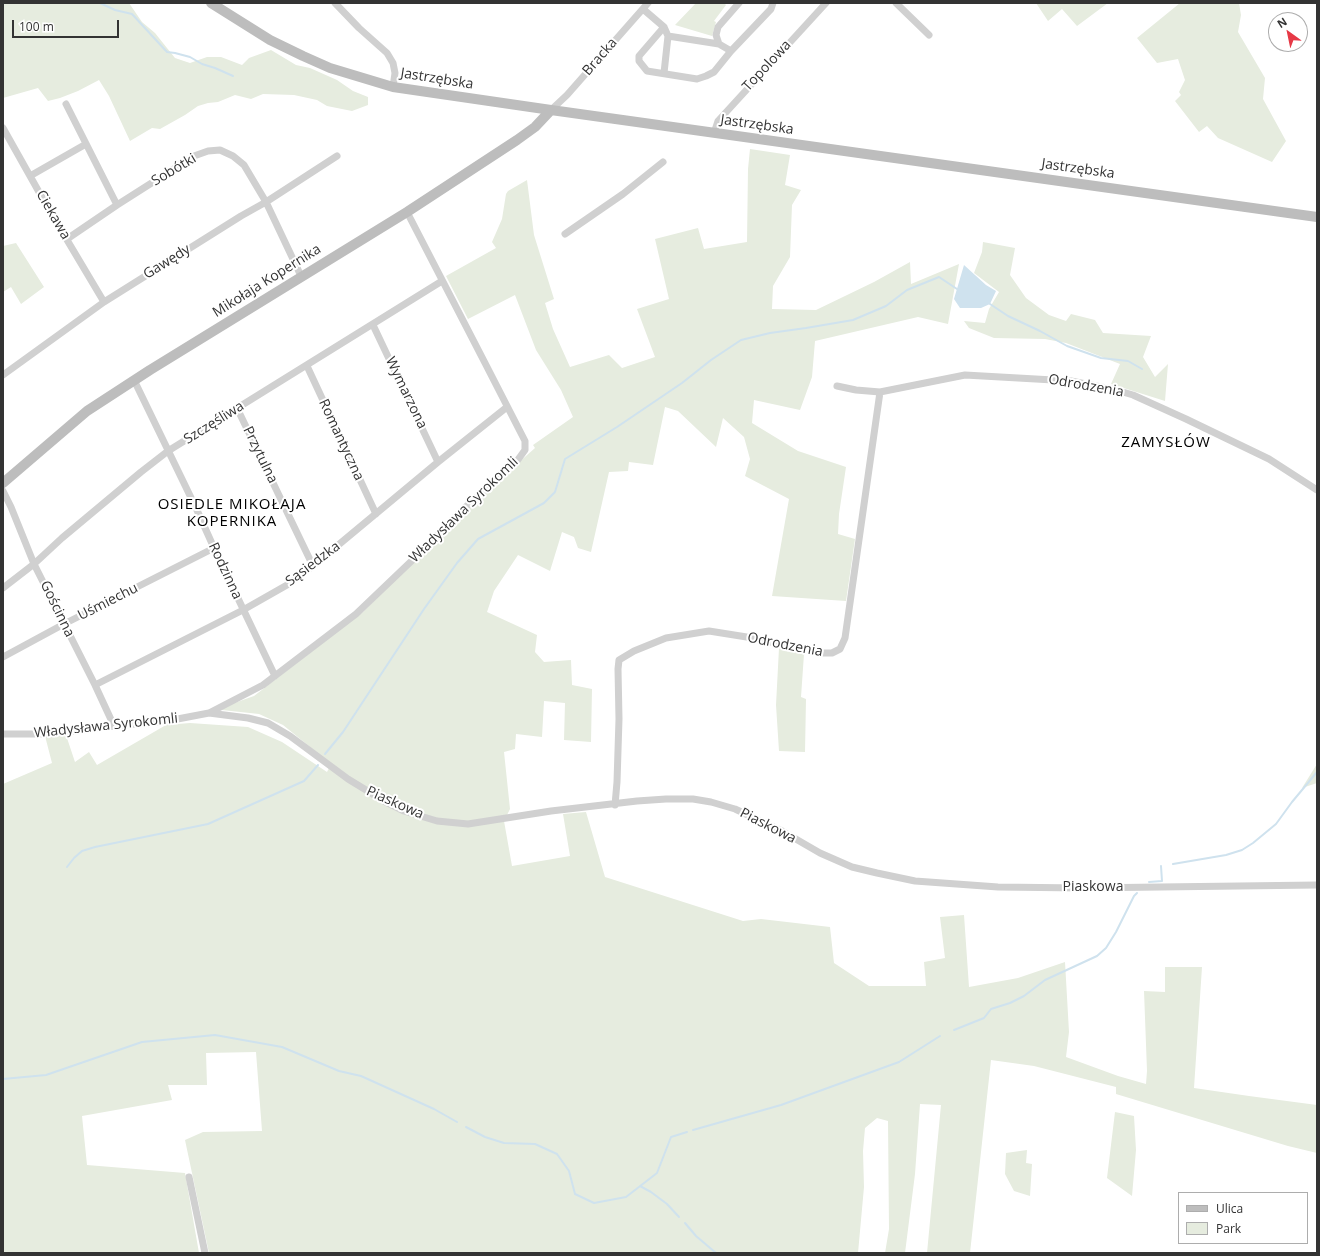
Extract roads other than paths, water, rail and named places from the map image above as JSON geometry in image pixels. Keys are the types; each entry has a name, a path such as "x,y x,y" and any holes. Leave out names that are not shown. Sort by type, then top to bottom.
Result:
{"main road":[{"name":"Jastrzębska","path":"211,3 270,40 303,56 330,68 393,87 1317,217"},
{"name":"Mikołaja Kopernika","path":"3,483 87,411 301,276 407,212 517,140 535,127 551,110"}],"street":[{"path":"335,3 359,28 387,53 392,63 394,73 393,87"},
{"path":"719,44 716,35 718,27 739,3"},
{"path":"664,27 639,56 639,61 647,71 697,79 714,72 771,9 773,3"},
{"name":"Topolowa","path":"714,133 718,120 826,3"},
{"path":"896,3 929,35"},
{"path":"645,6 664,27 668,36 664,73"},
{"name":"Bracka","path":"551,110 567,95 645,6"},
{"path":"668,36 719,44 732,51"},
{"path":"66,104 117,205"},
{"name":"Ciekawa","path":"3,128 48,208 104,302"},
{"path":"30,176 86,144"},
{"name":"Sobótki","path":"67,239 194,156 208,151 220,150 233,156 244,165 266,202 301,276"},
{"name":"Gawędy","path":"3,375 104,302 241,216 266,202 336,156"},
{"path":"565,234 623,194 663,162"},
{"name":"Władysława Syrokomli","path":"3,734 49,734 168,721 209,713 262,685 356,614 423,550 460,512 517,461 525,450 524,441 407,212"},
{"name":"Szczęśliwa","path":"3,588 34,564 62,538 168,451 442,281"},
{"name":"Wymarzona","path":"373,325 438,462"},
{"name":"Romantyczna","path":"307,366 376,514"},
{"name":"Odrodzenia","path":"837,386 856,390 880,392 965,375 1071,381 1116,390 1133,395 1269,459 1317,490"},
{"name":"Rodzinna","path":"134,380 275,676"},
{"name":"Odrodzenia","path":"615,805 619,660 634,651 666,638 710,631 753,638 822,653 832,654 840,649 845,638 880,392"},
{"name":"Sąsiedzka","path":"95,684 243,610 287,585 313,566 438,462 507,407"},
{"name":"Przytulna","path":"237,408 313,566"},
{"name":"Gościnna","path":"3,491 34,564 95,684 114,726"},
{"name":"Uśmiechu","path":"3,657 64,624 214,548"},
{"name":"Władysława Syrokomli","path":"209,713 244,717"},
{"name":"Piaskowa","path":"244,717 268,723 278,728 348,779 384,802 404,811 437,821 468,824 551,811 666,799 693,799 711,802 735,809 759,820 820,853 852,867 928,882 998,886 1082,888 1317,885"},
{"path":"189,1177 205,1253"}],"water":[{"path":"964,265 986,285 996,291 990,304 981,308 960,308 954,299"}],"waterway":[{"path":"100,3 115,10 132,14 167,52 190,57 202,64 233,76"},
{"path":"325,754 343,732 424,609 457,563 478,539 544,503 555,492 565,459 617,427 682,383 711,360 741,340 770,333 853,320 886,306 907,290 939,277 957,289"},
{"path":"990,304 1008,316 1067,346 1101,358 1128,361 1142,369"},
{"path":"67,867 82,851 95,847 208,824 304,781 318,765"},
{"path":"1173,864 1226,855 1242,850 1253,843 1276,824 1317,772"},
{"path":"1149,882 1162,881 1161,866"},
{"path":"954,1030 984,1018 991,1009 1010,1003 1024,996 1045,980 1097,956 1106,948 1137,893"},
{"path":"3,1079 46,1075 142,1042 215,1035 282,1047 339,1071 361,1076 434,1109 457,1122"},
{"path":"693,1130 781,1105 899,1062 940,1036"},
{"path":"466,1127 485,1137 504,1143 535,1144 557,1154 569,1171 575,1194 594,1203 626,1197 657,1173 671,1137 687,1132"},
{"path":"640,1186 667,1204 679,1217"},
{"path":"685,1223 696,1236 716,1253"}],"district":[{"name":"ZAMYSŁÓW","path":"1166,443"},
{"name":"OSIEDLE MIKOŁAJA KOPERNIKA","path":"232,514"}]}
